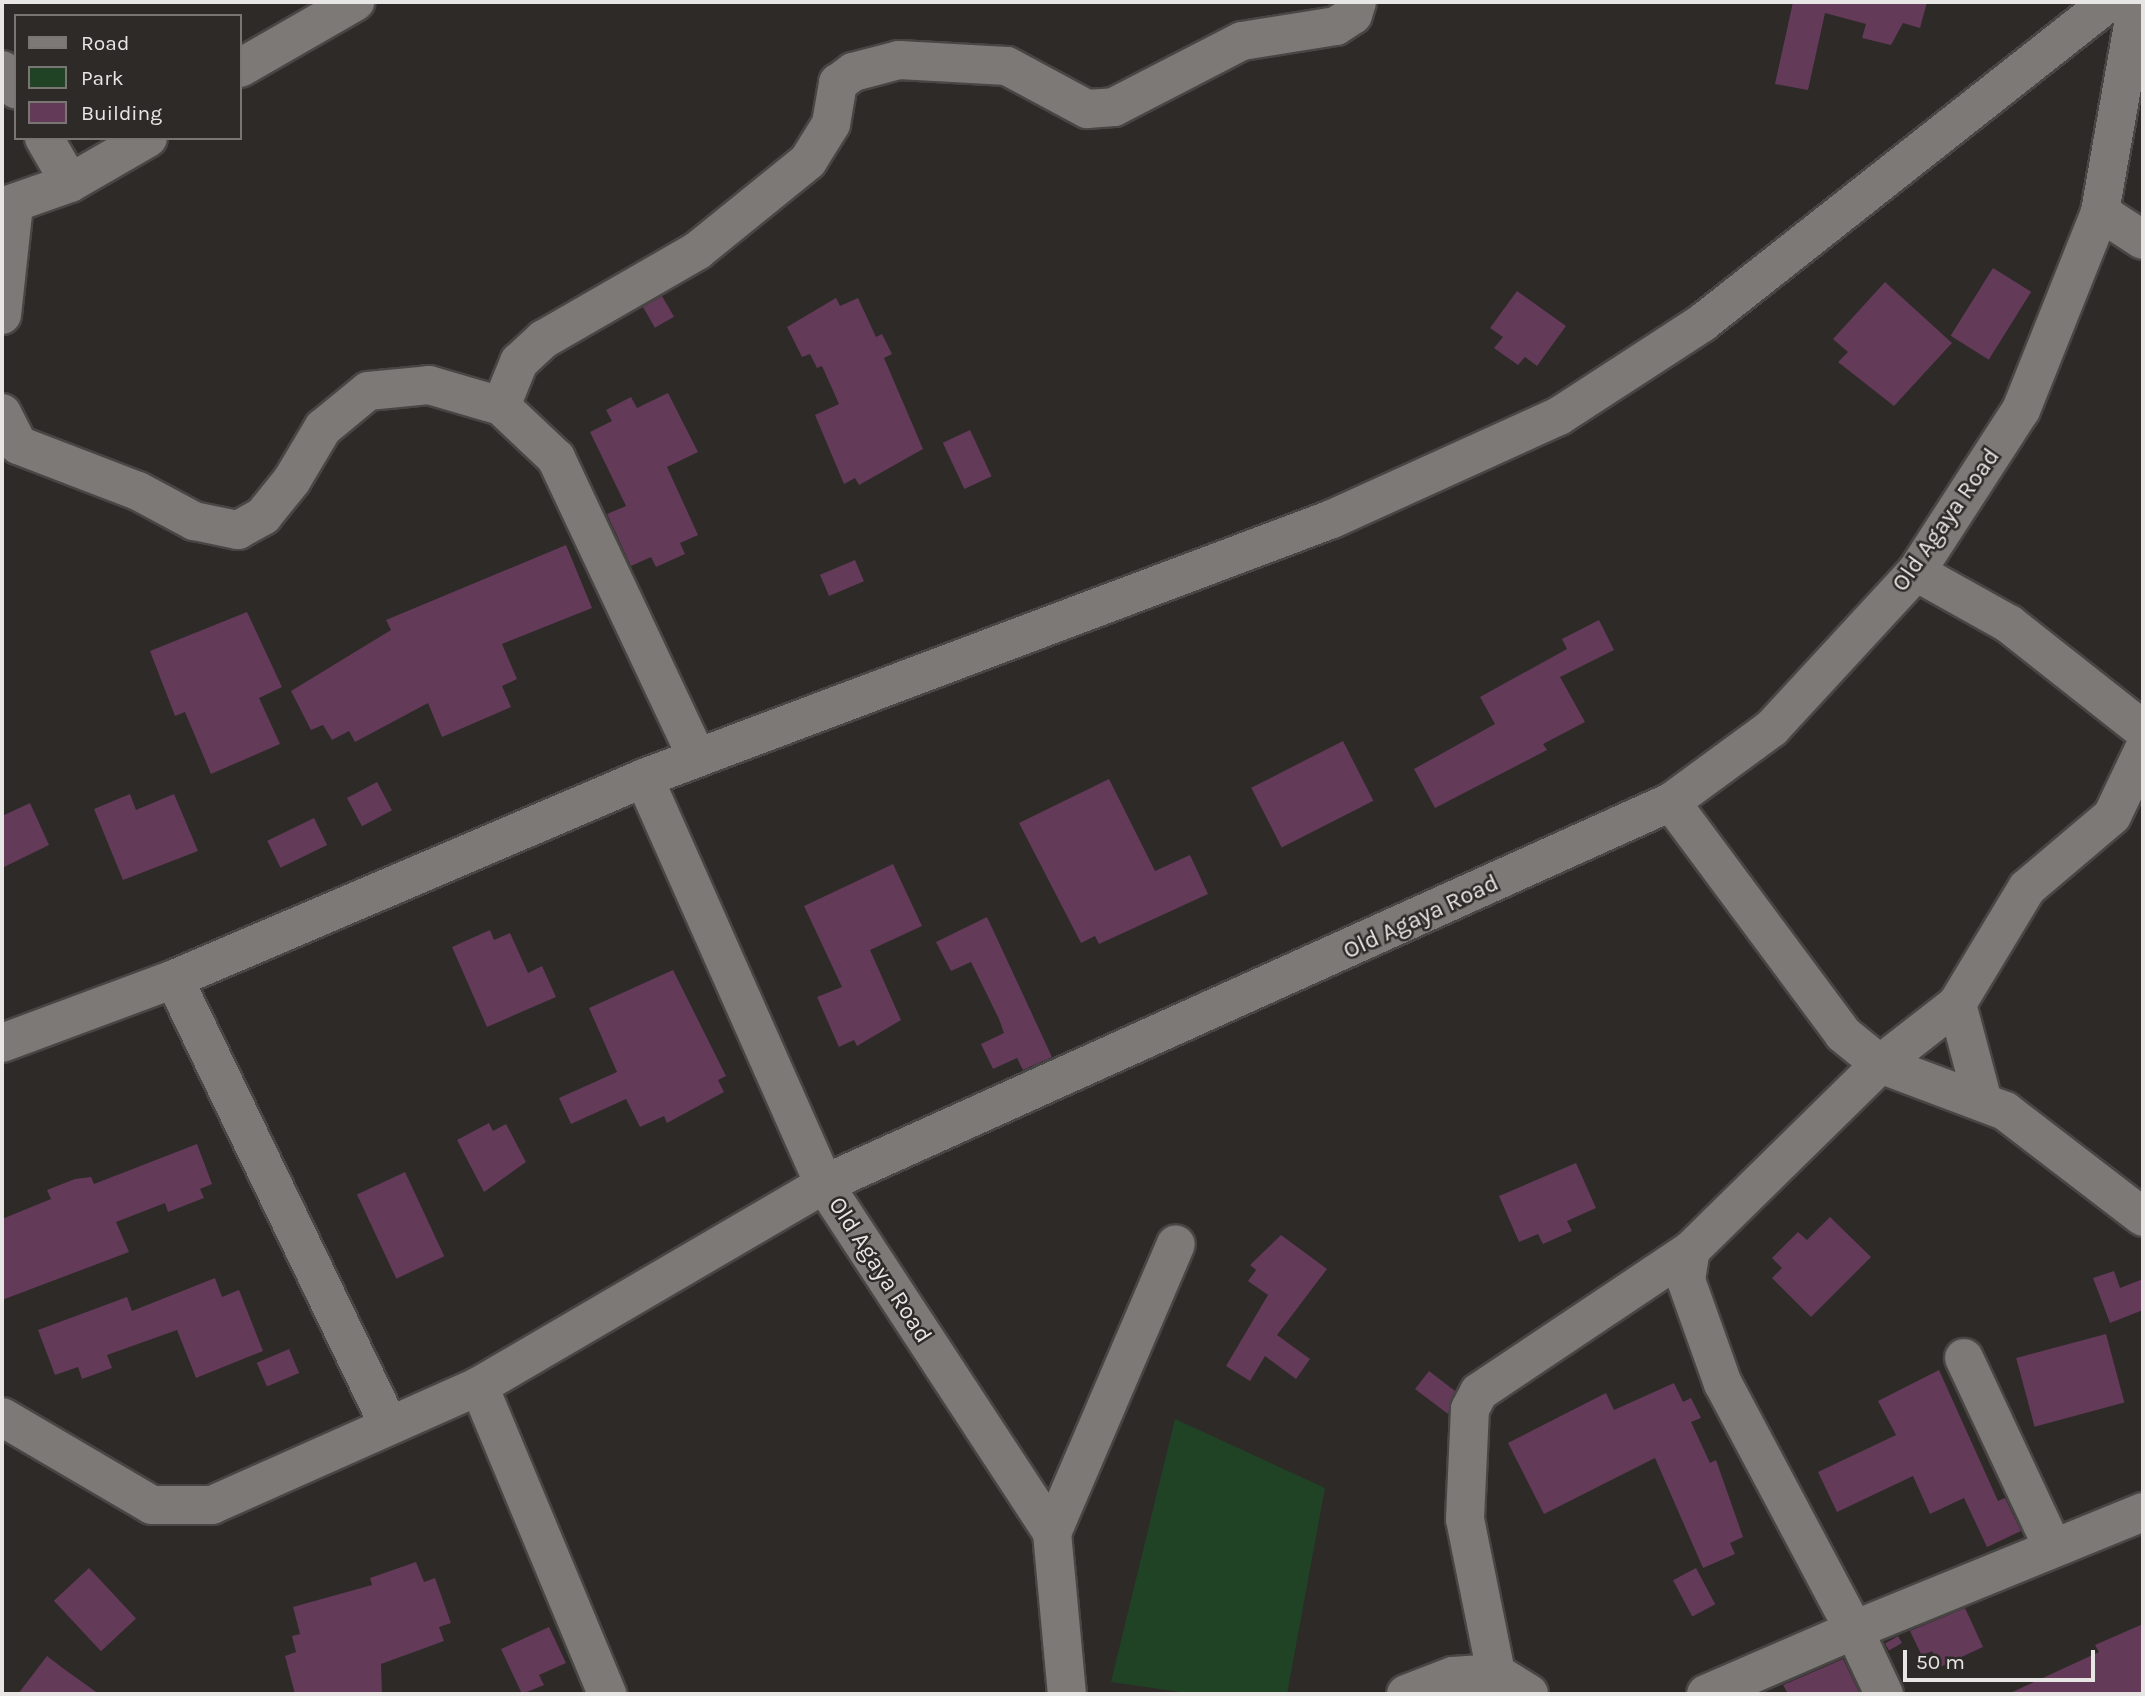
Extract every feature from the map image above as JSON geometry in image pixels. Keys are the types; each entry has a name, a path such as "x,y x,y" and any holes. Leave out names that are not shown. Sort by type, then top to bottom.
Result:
{"street":[{"path":"242,67 355,2"},
{"path":"501,405 519,362 544,339 697,251 808,161 831,124 838,83 853,72 899,60 1007,66 1087,109 1114,107 1242,41 1336,26 1353,15 1357,2"},
{"path":"2,1043 174,979 696,757 1332,519 1559,416 1702,323 2109,2"},
{"name":"Old Agaya Road","path":"1066,1694 1052,1533 824,1184 1671,802 1772,728 1916,572 2021,410 2100,212 2137,2"},
{"path":"2,70 14,86"},
{"path":"45,140 70,183"},
{"path":"2,315 8,205 70,183 145,140"},
{"path":"2100,212 2143,240"},
{"path":"7,438 138,491 194,521 238,530 263,516 292,480 323,428 368,391 429,385 501,405 556,458 696,757"},
{"path":"1916,572 2009,624 2143,730"},
{"path":"1496,1673 1465,1519 1470,1409 1479,1392 1692,1250 1880,1064 1957,1004 2027,888 2112,816 2143,751"},
{"path":"2,1417 152,1505 212,1505 479,1386 824,1184 644,778"},
{"path":"1671,802 1843,1034 1880,1064 1983,1102 2031,1127 2143,1217"},
{"path":"174,979 389,1426"},
{"path":"1957,1004 1983,1102"},
{"path":"1052,1533 1176,1244"},
{"path":"1692,1250 1686,1280 1723,1384 1854,1630 1884,1694"},
{"path":"1964,1358 2053,1548"},
{"path":"479,1386 607,1694"},
{"path":"1706,1694 1854,1630 2143,1512"},
{"path":"1406,1694 1453,1676 1496,1673 1529,1694"}],"green space":[{"path":"1175,1419 1325,1488 1287,1694 1194,1694 1111,1682"}],"building":[{"path":"1793,2 1927,2 1920,28 1903,23 1891,45 1862,38 1866,24 1825,13 1808,90 1775,84"},
{"path":"1993,268 2031,292 1989,360 1951,336"},
{"path":"1885,282 1952,343 1894,406 1838,362 1848,352 1833,339"},
{"path":"1517,291 1566,326 1537,366 1525,357 1518,365 1494,348 1503,337 1490,328"},
{"path":"662,296 674,317 655,328 643,307"},
{"path":"836,298 840,306 858,298 876,337 882,334 892,354 884,358 923,449 859,485 855,478 844,484 815,415 839,404 822,366 817,368 810,354 802,357 787,327"},
{"path":"668,393 698,452 667,467 698,535 680,543 685,554 656,567 651,557 631,566 607,514 626,506 590,432 612,421 606,410 631,397 637,408"},
{"path":"970,430 992,476 964,489 943,443"},
{"path":"566,545 592,608 502,644 517,679 502,686 511,707 442,737 428,703 355,742 349,731 332,740 323,725 311,730 291,691 391,630 386,620"},
{"path":"855,560 864,581 829,596 820,575"},
{"path":"247,612 282,687 259,698 280,744 211,774 185,712 175,716 150,651"},
{"path":"1599,620 1614,650 1560,677 1585,722 1543,744 1547,750 1435,808 1414,769 1495,724 1480,697 1567,649 1562,639"},
{"path":"1343,741 1373,801 1282,847 1251,788"},
{"path":"1109,779 1155,871 1190,855 1208,894 1099,944 1095,936 1081,943 1019,823"},
{"path":"377,782 392,810 362,826 347,798"},
{"path":"130,794 136,810 174,794 198,851 123,880 94,809"},
{"path":"30,803 49,845 2,868 2,816"},
{"path":"314,818 327,845 280,868 267,841"},
{"path":"893,864 922,926 870,950 901,1020 857,1046 854,1040 839,1047 817,997 842,987 804,906"},
{"path":"987,917 1052,1057 1023,1070 1017,1058 993,1069 981,1044 1004,1033 999,1019 971,962 951,971 936,942"},
{"path":"490,930 494,940 510,933 528,973 542,966 556,997 487,1027 452,947"},
{"path":"673,970 726,1076 718,1080 724,1092 667,1123 664,1116 640,1127 626,1099 571,1124 559,1098 617,1072 589,1008"},
{"path":"489,1123 493,1131 506,1124 526,1162 484,1192 457,1140"},
{"path":"197,1144 212,1184 200,1189 204,1198 168,1212 165,1203 116,1222 129,1252 2,1300 2,1219 51,1199 47,1190 75,1179 91,1177 94,1184"},
{"path":"1576,1163 1596,1208 1567,1221 1572,1231 1543,1244 1538,1234 1519,1242 1499,1196"},
{"path":"405,1172 444,1256 396,1279 357,1194"},
{"path":"1830,1217 1871,1257 1811,1317 1772,1278 1782,1268 1772,1258 1798,1232 1807,1240"},
{"path":"1281,1235 1327,1269 1277,1335 1310,1359 1296,1379 1265,1356 1250,1381 1226,1366 1268,1295 1248,1281 1256,1270 1250,1265"},
{"path":"2114,1271 2120,1288 2143,1279 2143,1310 2110,1323 2093,1278"},
{"path":"215,1278 222,1297 239,1290 263,1351 196,1378 177,1330 107,1355 112,1368 82,1379 78,1367 55,1375 38,1330 127,1297 132,1311"},
{"path":"2106,1334 2124,1403 2035,1427 2016,1358"},
{"path":"289,1349 299,1373 267,1387 257,1363"},
{"path":"1939,1370 1998,1501 2005,1498 2021,1531 1987,1547 1964,1498 1930,1514 1913,1476 1837,1512 1818,1472 1896,1435 1878,1401"},
{"path":"1429,1371 1455,1391 1448,1414 1415,1389"},
{"path":"1674,1383 1683,1402 1691,1398 1701,1418 1691,1422 1710,1463 1716,1460 1743,1537 1730,1543 1735,1554 1703,1568 1655,1458 1544,1514 1508,1443 1606,1393 1614,1410"},
{"path":"416,1562 424,1582 435,1578 451,1623 439,1627 444,1641 381,1664 382,1694 295,1694 285,1656 296,1652 292,1636 300,1634 293,1607 372,1585 370,1578"},
{"path":"89,1568 136,1618 101,1651 54,1601"},
{"path":"1696,1568 1715,1604 1692,1616 1673,1580"},
{"path":"1965,1608 1983,1647 1940,1667 1932,1651 1922,1656 1910,1631"},
{"path":"2143,1624 2143,1694 2008,1694 2099,1652 2095,1645"},
{"path":"549,1627 566,1663 539,1675 544,1685 522,1694 501,1649"},
{"path":"1898,1636 1902,1643 1889,1650 1885,1644"},
{"path":"47,1656 64,1669 99,1694 18,1694"},
{"path":"1843,1659 1860,1694 1788,1694 1783,1685"}]}
